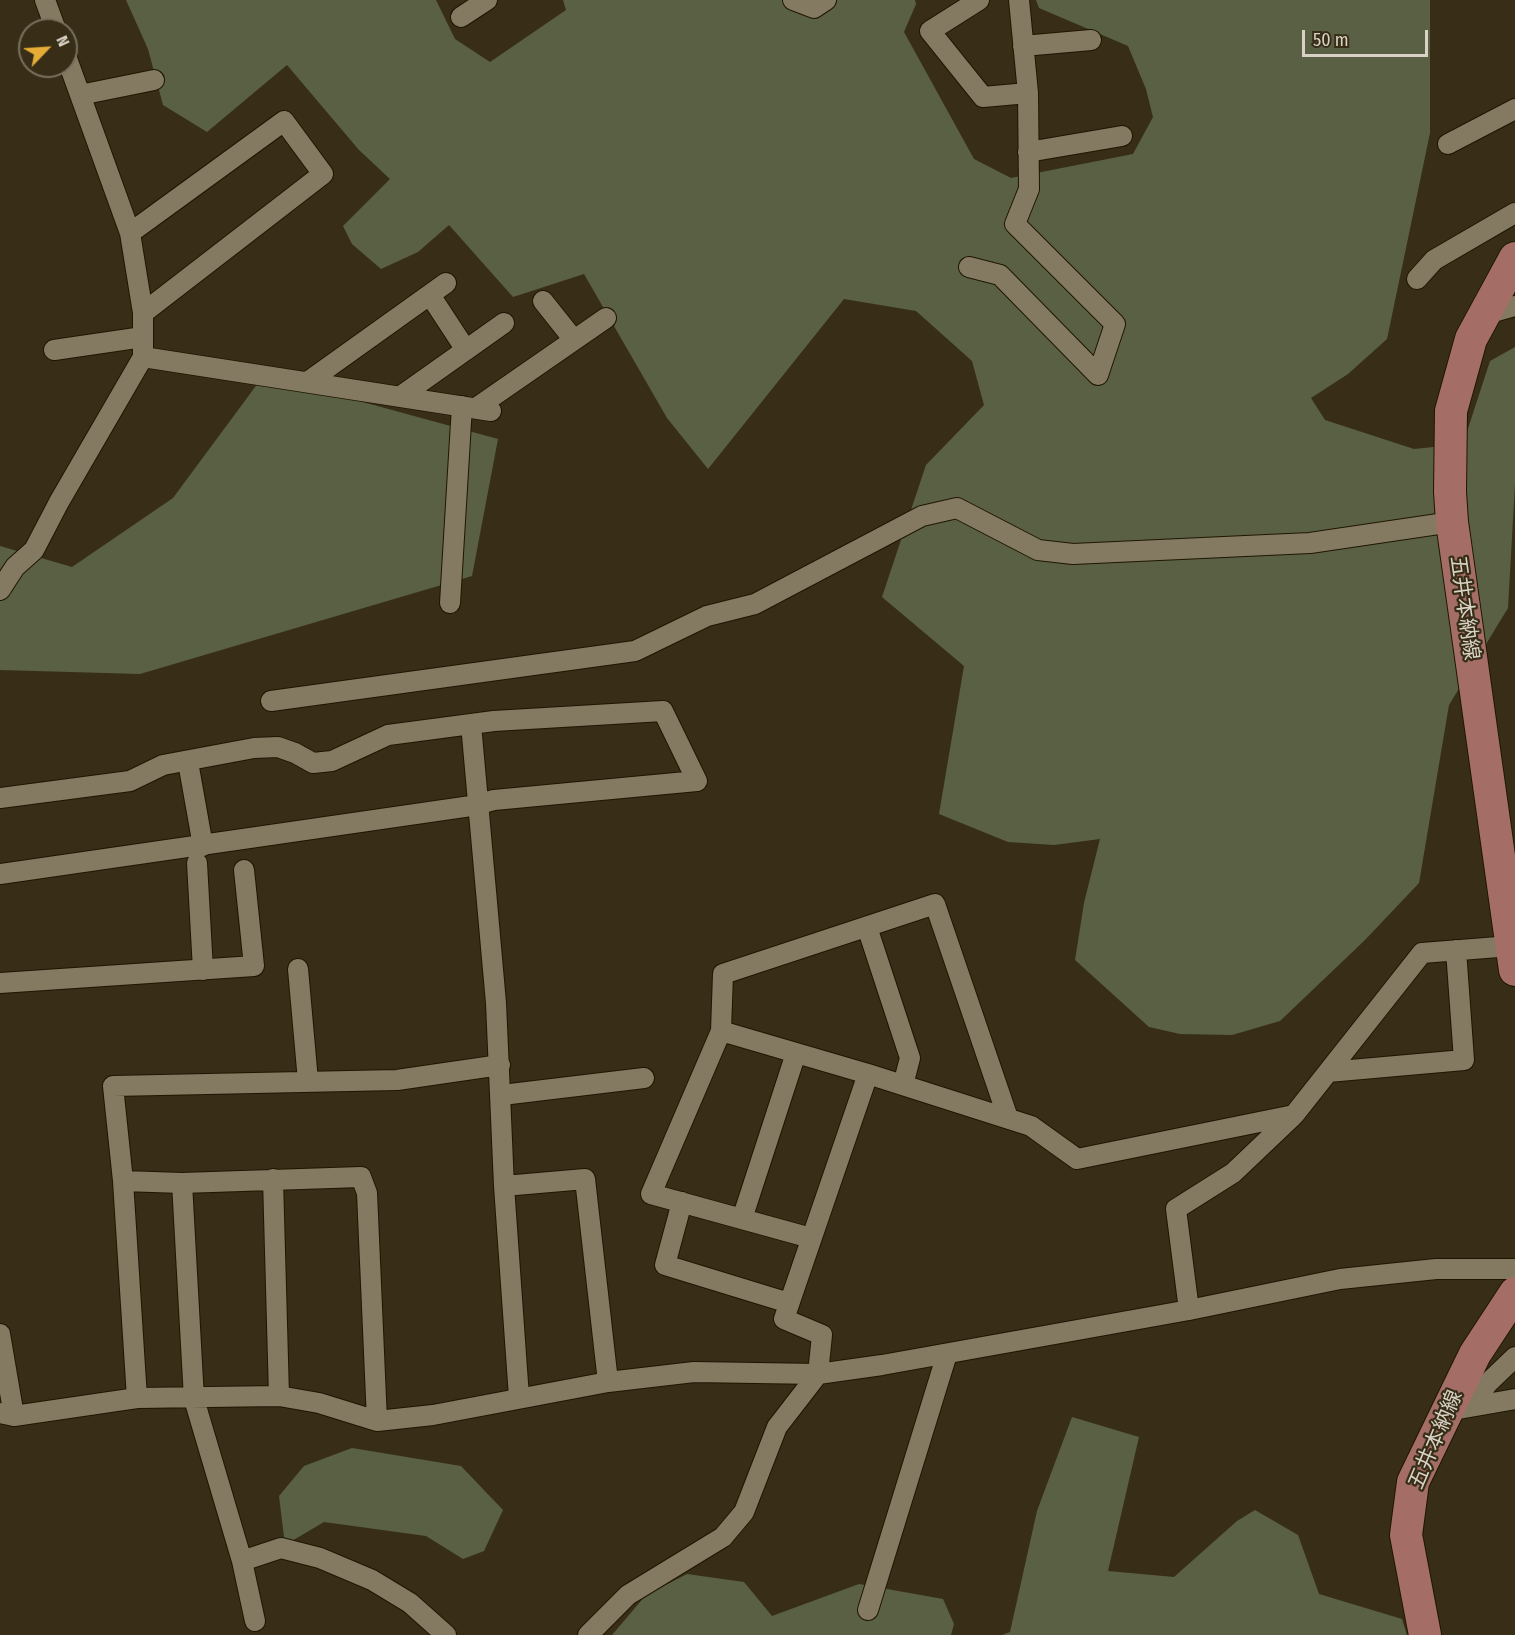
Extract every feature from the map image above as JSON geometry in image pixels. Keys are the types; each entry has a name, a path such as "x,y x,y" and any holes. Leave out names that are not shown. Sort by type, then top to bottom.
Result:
{"main road":[{"name":"五井本納線","path":"1513,958 1452,522 1451,411 1471,339 1501,310 1515,258"},
{"name":"五井本納線","path":"1425,1635 1406,1535 1413,1482 1458,1409 1475,1354 1515,1293"}],"street":[{"path":"45,0 52,18"},
{"path":"461,17 487,0"},
{"path":"793,0 814,8 826,0"},
{"path":"979,0 930,31 983,97 1028,93"},
{"path":"969,267 1000,275 1098,375 1115,324 1015,224 1029,189 1028,93 1019,0"},
{"path":"1023,46 1091,40"},
{"path":"0,590 15,567 34,550 142,357 143,313 130,233 74,78"},
{"path":"80,95 154,80"},
{"path":"1448,144 1515,109"},
{"path":"130,233 284,120 323,174 143,313"},
{"path":"1028,152 1122,136"},
{"path":"1417,279 1434,260 1515,213"},
{"path":"309,381 438,289 466,350"},
{"path":"543,302 574,340"},
{"path":"142,357 476,408 606,318"},
{"path":"401,396 504,323"},
{"path":"54,350 143,336"},
{"path":"450,603 476,408"},
{"path":"271,701 635,651 707,616 755,604 922,516 957,508 1038,550 1073,554 1310,543 1452,522"},
{"path":"0,798 129,781 163,765 254,748 278,747 295,753 312,763 332,761 388,735 471,724 663,711 697,781 494,800 200,855 0,874"},
{"path":"471,724 500,1065 504,1186 519,1397"},
{"path":"188,762 200,855 203,970"},
{"path":"0,983 254,966 244,870"},
{"path":"812,1238 651,1194 721,1031 723,974 935,904 1008,1118"},
{"path":"867,927 910,1058 903,1085"},
{"path":"1189,1310 1176,1209 1233,1173 1294,1115 1422,953 1456,950 1513,958"},
{"path":"1328,1072 1464,1060 1456,950"},
{"path":"298,969 308,1081"},
{"path":"721,1031 868,1074 1031,1126 1077,1159 1294,1115"},
{"path":"742,1218 796,1053"},
{"path":"137,1398 123,1181 112,1086 398,1080 500,1065"},
{"path":"588,1635 628,1595 723,1537 744,1512 777,1427 818,1374 822,1335 784,1318 868,1074"},
{"path":"502,1095 644,1078"},
{"path":"123,1181 182,1183 361,1177 367,1193 376,1421"},
{"path":"273,1179 279,1396"},
{"path":"504,1186 585,1179 608,1382"},
{"path":"182,1183 194,1399 242,1561 255,1621"},
{"path":"682,1202 665,1265 789,1304"},
{"path":"0,1335 7,1415 137,1398 194,1399 279,1396 319,1403 376,1421 433,1415 608,1382 694,1372 818,1374 947,1354 1189,1310 1340,1279 1436,1269 1515,1269"},
{"path":"868,1610 947,1354"},
{"path":"1458,1409 1515,1357"},
{"path":"1458,1409 1515,1399"},
{"path":"242,1561 281,1548 320,1558 372,1580 410,1603 446,1635"}],"green space":[{"path":"126,0 436,0 455,39 490,62 566,10 563,0 915,0 916,4 904,32 974,159 1011,178 1133,154 1153,117 1146,89 1128,46 1039,8 1036,0 1430,0 1430,133 1387,339 1348,374 1311,398 1325,420 1414,449 1463,444 1490,361 1515,347 1515,484 1508,608 1449,705 1419,883 1365,940 1280,1021 1232,1035 1180,1034 1149,1027 1075,960 1084,903 1100,839 1054,845 1008,842 939,814 964,666 882,597 926,465 984,405 972,361 916,311 844,299 708,469 667,418 584,274 513,297 449,225 418,252 381,269 352,244 343,226 390,179 359,150 287,65 207,132 163,105 148,49"},
{"path":"264,375 498,439 472,576 140,674 0,670 0,546 72,567 173,498"},
{"path":"1072,1417 1139,1437 1108,1571 1174,1577 1237,1521 1255,1510 1298,1535 1319,1594 1402,1619 1407,1635 1002,1635 1010,1632 1037,1511"},
{"path":"352,1448 461,1466 503,1510 484,1551 463,1559 426,1536 324,1522 285,1545 279,1496 304,1466"},
{"path":"687,1574 744,1582 772,1616 859,1584 943,1599 954,1624 951,1635 612,1635 646,1595"}]}
